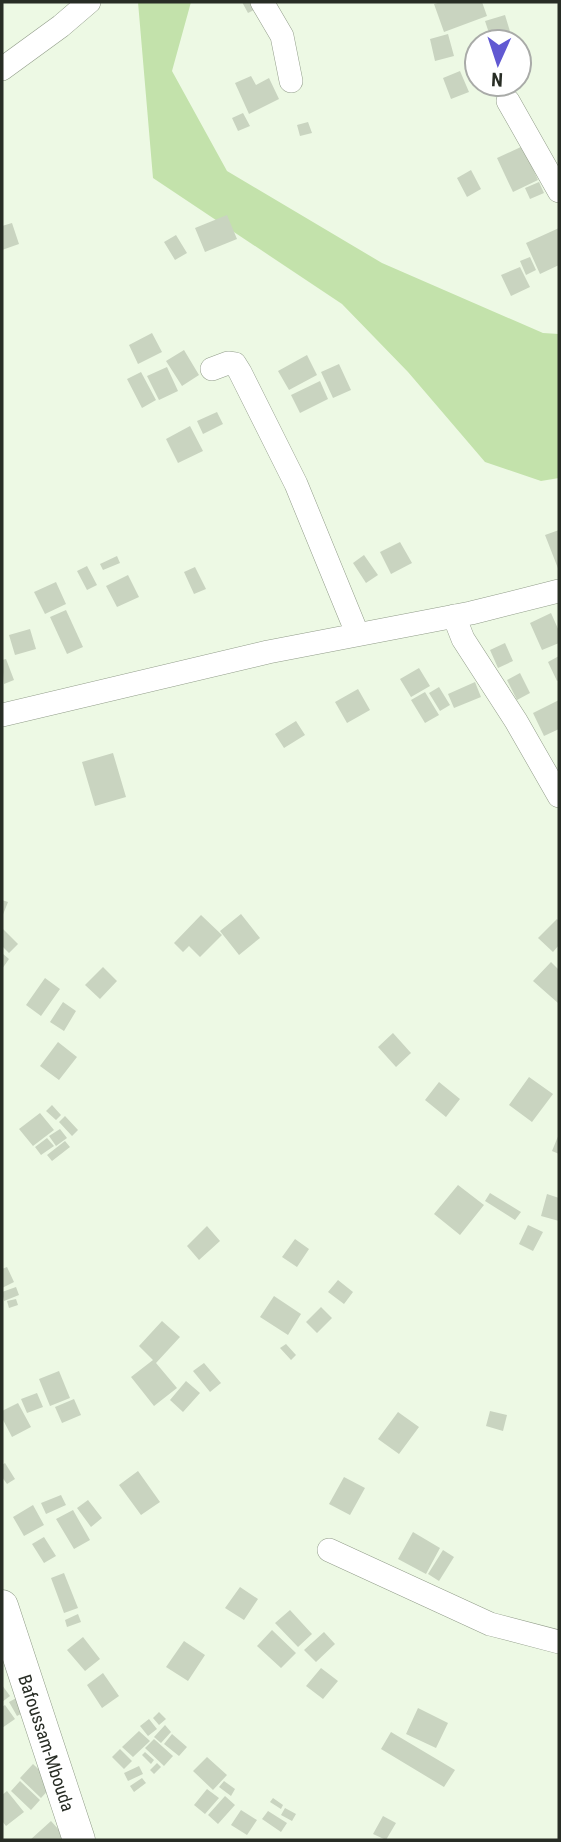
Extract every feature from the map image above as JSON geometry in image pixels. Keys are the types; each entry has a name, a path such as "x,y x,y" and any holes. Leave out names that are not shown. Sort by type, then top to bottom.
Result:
{"highway":[{"name":"Bafoussam-Mbouda","path":"2,1606 79,1840"}],"street":[{"path":"2,69 89,2"},
{"path":"262,2 282,36 291,81"},
{"path":"508,101 559,191"},
{"path":"212,369 228,363 235,364 240,372 296,484 357,633"},
{"path":"2,715 268,652 454,616 559,591"},
{"path":"454,616 463,639 516,721 559,796"},
{"path":"329,1550 490,1624 559,1642"},
{"path":"2,1632 20,1664"}],"green space":[{"path":"138,2 191,2 172,71 227,171 382,263 543,333 559,334 559,478 541,481 485,462 408,372 342,304 153,178"}],"building":[{"path":"242,2 260,2 262,6 248,13"},
{"path":"482,2 487,16 444,32 434,4"},
{"path":"505,15 509,28 487,28 485,21"},
{"path":"448,34 454,56 435,61 430,39"},
{"path":"460,71 463,94 451,99 443,78"},
{"path":"251,76 256,85 269,78 279,99 249,114 235,83"},
{"path":"243,113 250,126 238,131 232,118"},
{"path":"308,122 312,133 300,136 297,125"},
{"path":"523,146 538,180 513,192 497,158"},
{"path":"471,170 481,189 467,197 457,178"},
{"path":"539,182 544,193 530,199 525,188"},
{"path":"227,215 237,239 205,252 195,228"},
{"path":"12,223 19,244 2,250 2,226"},
{"path":"559,228 559,265 540,274 526,243"},
{"path":"176,235 187,253 175,260 164,242"},
{"path":"530,257 536,270 526,275 520,261"},
{"path":"520,267 530,287 511,296 501,275"},
{"path":"152,333 162,352 138,364 129,345"},
{"path":"184,350 199,375 182,386 166,361"},
{"path":"307,355 317,375 289,390 278,371"},
{"path":"339,364 351,390 333,398 321,372"},
{"path":"167,367 178,391 159,400 147,376"},
{"path":"141,372 156,400 142,408 127,379"},
{"path":"320,381 328,399 300,413 291,395"},
{"path":"217,412 223,424 203,434 197,421"},
{"path":"190,426 203,451 178,463 166,439"},
{"path":"559,530 559,571 545,535"},
{"path":"400,542 412,563 391,574 380,552"},
{"path":"364,555 378,575 366,583 353,563"},
{"path":"117,556 120,563 103,570 100,564"},
{"path":"87,566 97,585 87,590 77,571"},
{"path":"195,567 206,589 194,594 184,572"},
{"path":"128,575 139,597 117,607 106,586"},
{"path":"56,582 66,604 45,614 34,592"},
{"path":"66,610 83,647 67,654 50,617"},
{"path":"551,613 559,631 559,643 542,650 530,623"},
{"path":"30,629 36,649 15,655 9,635"},
{"path":"505,643 513,661 498,668 490,650"},
{"path":"559,656 559,680 557,681 548,662"},
{"path":"6,659 14,680 4,684 2,660"},
{"path":"419,668 430,686 411,697 400,679"},
{"path":"520,673 530,693 517,700 507,680"},
{"path":"475,682 481,697 454,708 448,694"},
{"path":"439,687 450,705 440,711 429,693"},
{"path":"358,689 370,710 347,723 335,702"},
{"path":"425,692 439,715 425,723 411,700"},
{"path":"559,700 559,729 544,736 533,713"},
{"path":"296,721 305,735 284,748 275,734"},
{"path":"113,753 126,797 95,806 82,762"},
{"path":"2,900 8,902 2,917"},
{"path":"241,914 260,938 239,955 220,931"},
{"path":"201,915 222,935 200,957 189,946 183,952 174,943"},
{"path":"557,919 559,945 553,952 538,938"},
{"path":"2,928 18,944 9,953 2,946"},
{"path":"2,953 9,959 2,969"},
{"path":"551,962 559,970 558,1003 533,981"},
{"path":"103,967 117,981 100,999 85,985"},
{"path":"45,978 60,989 41,1016 26,1005"},
{"path":"63,1002 76,1011 64,1031 50,1022"},
{"path":"393,1033 411,1053 396,1067 378,1047"},
{"path":"58,1042 77,1057 59,1080 40,1066"},
{"path":"529,1077 553,1094 532,1122 509,1105"},
{"path":"439,1082 460,1099 446,1117 425,1100"},
{"path":"52,1105 61,1115 56,1120 46,1111"},
{"path":"40,1113 54,1130 33,1146 19,1129"},
{"path":"65,1116 78,1130 72,1136 59,1122"},
{"path":"60,1129 67,1138 56,1146 49,1136"},
{"path":"559,1134 559,1154 552,1151"},
{"path":"47,1138 54,1146 41,1155 35,1147"},
{"path":"65,1141 70,1147 52,1161 47,1155"},
{"path":"458,1185 484,1205 460,1235 434,1214"},
{"path":"490,1193 521,1212 515,1220 485,1201"},
{"path":"547,1194 559,1198 559,1221 541,1216"},
{"path":"528,1225 543,1232 533,1251 519,1244"},
{"path":"207,1226 220,1241 199,1260 187,1246"},
{"path":"295,1239 309,1249 297,1267 282,1257"},
{"path":"7,1267 14,1282 2,1288 2,1269"},
{"path":"338,1280 353,1292 344,1304 328,1292"},
{"path":"16,1287 19,1295 4,1301 2,1292"},
{"path":"274,1296 301,1314 288,1335 260,1317"},
{"path":"16,1299 18,1305 9,1308 7,1301"},
{"path":"321,1307 332,1318 317,1333 306,1322"},
{"path":"162,1321 180,1337 156,1363 177,1388 154,1406 131,1377 153,1360 139,1346"},
{"path":"286,1344 296,1355 291,1360 280,1348"},
{"path":"204,1363 221,1383 210,1392 193,1371"},
{"path":"59,1371 70,1398 50,1406 39,1379"},
{"path":"186,1381 200,1393 183,1412 170,1400"},
{"path":"37,1393 43,1407 27,1413 21,1399"},
{"path":"74,1399 81,1415 62,1423 55,1407"},
{"path":"18,1403 31,1427 12,1437 2,1418 2,1411"},
{"path":"490,1411 507,1415 503,1431 486,1426"},
{"path":"398,1412 419,1427 399,1454 378,1439"},
{"path":"5,1463 15,1479 7,1484 2,1477 2,1465"},
{"path":"138,1471 160,1502 141,1515 119,1485"},
{"path":"344,1477 365,1488 350,1515 329,1504"},
{"path":"61,1495 66,1505 46,1514 41,1503"},
{"path":"88,1500 102,1518 91,1527 77,1508"},
{"path":"33,1505 44,1525 24,1536 13,1517"},
{"path":"73,1510 90,1540 74,1549 56,1519"},
{"path":"413,1532 440,1548 426,1574 398,1559"},
{"path":"44,1537 56,1556 44,1563 32,1544"},
{"path":"443,1550 454,1557 439,1581 428,1574"},
{"path":"64,1573 78,1608 64,1613 51,1578"},
{"path":"240,1587 258,1599 244,1620 225,1608"},
{"path":"290,1610 312,1634 298,1647 275,1623"},
{"path":"78,1614 81,1622 67,1627 65,1620"},
{"path":"272,1630 296,1653 281,1668 257,1646"},
{"path":"324,1632 335,1644 316,1662 304,1650"},
{"path":"83,1637 100,1659 85,1671 67,1650"},
{"path":"184,1641 205,1655 188,1681 166,1667"},
{"path":"321,1668 338,1681 323,1699 306,1686"},
{"path":"103,1673 119,1696 102,1708 87,1685"},
{"path":"2,1685 10,1696 2,1702"},
{"path":"20,1696 28,1710 17,1716 9,1702"},
{"path":"5,1705 15,1719 2,1728 2,1707"},
{"path":"418,1708 448,1723 436,1748 406,1734"},
{"path":"159,1712 166,1719 159,1725 153,1718"},
{"path":"149,1719 157,1729 148,1736 140,1726"},
{"path":"165,1725 171,1732 161,1743 154,1737"},
{"path":"139,1731 150,1741 133,1757 122,1747"},
{"path":"391,1732 455,1770 444,1787 381,1749"},
{"path":"172,1734 187,1747 179,1756 164,1744"},
{"path":"154,1739 173,1756 164,1766 145,1748"},
{"path":"120,1749 132,1761 124,1769 112,1757"},
{"path":"145,1752 154,1760 151,1764 142,1755"},
{"path":"207,1757 227,1775 213,1790 193,1771"},
{"path":"157,1763 161,1767 154,1774 150,1770"},
{"path":"33,1764 54,1784 41,1798 20,1778"},
{"path":"139,1766 143,1774 128,1781 124,1773"},
{"path":"142,1778 146,1783 134,1792 130,1786"},
{"path":"20,1781 40,1800 31,1810 11,1791"},
{"path":"224,1781 235,1789 231,1796 219,1787"},
{"path":"207,1789 219,1798 205,1814 194,1805"},
{"path":"7,1791 24,1812 6,1826 2,1821 2,1795"},
{"path":"225,1796 235,1805 218,1824 208,1815"},
{"path":"273,1798 283,1805 281,1809 270,1802"},
{"path":"285,1808 296,1814 292,1821 281,1815"},
{"path":"241,1810 257,1820 247,1835 231,1825"},
{"path":"268,1811 287,1823 281,1832 262,1819"},
{"path":"383,1816 396,1823 386,1840 373,1834"},
{"path":"51,1821 68,1840 30,1840"}]}
